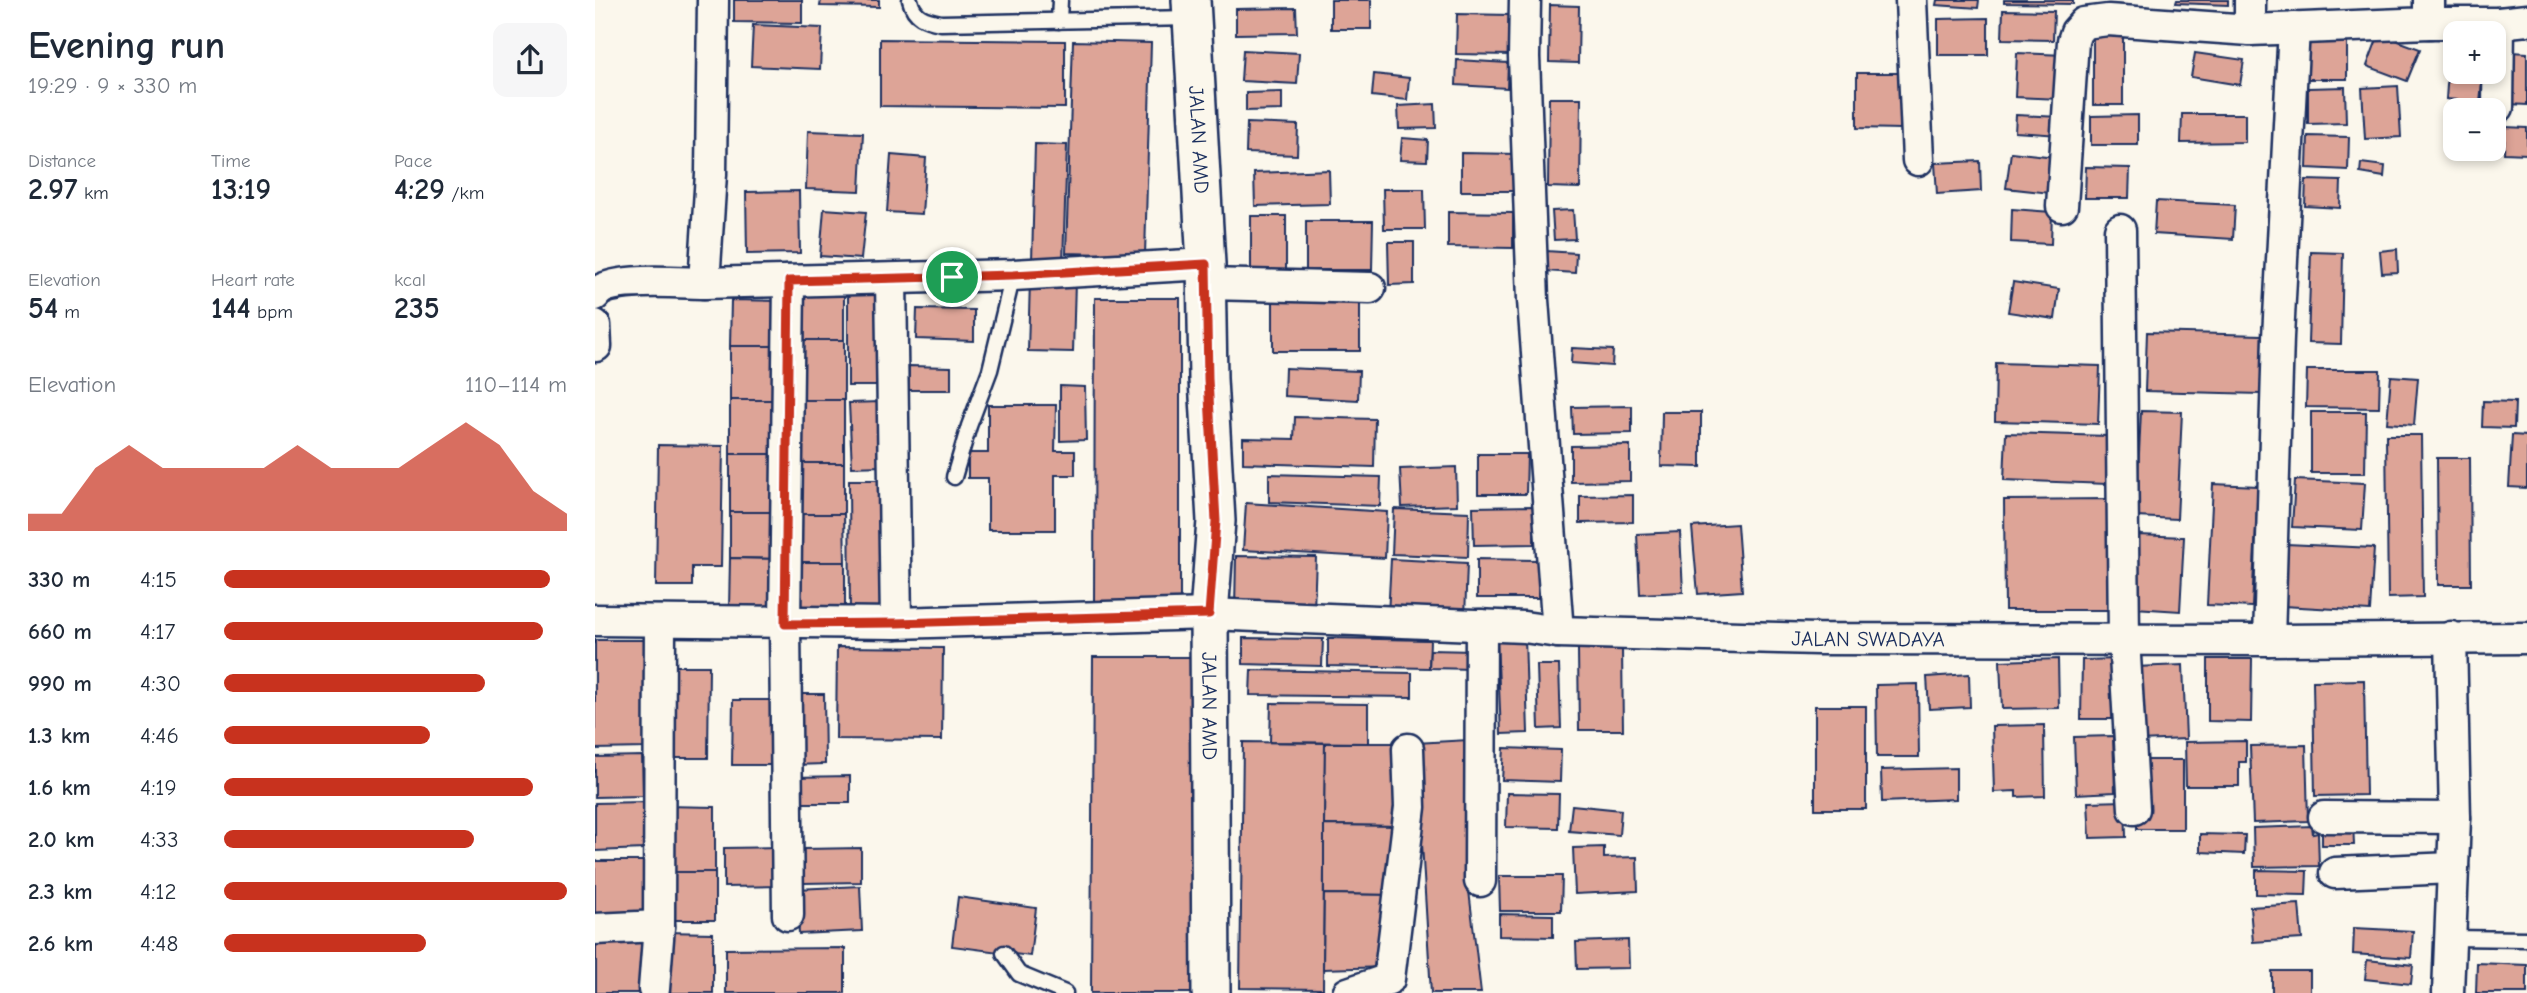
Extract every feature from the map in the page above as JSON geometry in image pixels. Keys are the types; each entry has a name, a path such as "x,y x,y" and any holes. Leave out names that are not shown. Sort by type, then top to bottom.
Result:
{"street":[{"path":"704,283 711,174 713,0"},
{"path":"1525,0 1524,57 1533,300 1558,632"},
{"path":"1911,0 1918,160"},
{"path":"2250,0 2250,30"},
{"name":"JALAN AMD","path":"1191,9 1216,521 1209,614 1211,993"},
{"path":"2063,206 2073,41 2076,32 2084,23 2107,10 2250,30 2294,28 2429,12 2513,21 2500,98"},
{"path":"2269,640 2278,324 2294,28"},
{"path":"2120,230 2124,639 2134,809"},
{"path":"595,295 597,290 607,285 652,282 1013,275 1206,274 1370,288"},
{"path":"891,279 896,623"},
{"path":"788,915 785,624 789,281"},
{"name":"JALAN SWADAYA","path":"595,620 785,624 896,623 1209,614 1524,627 1558,632 1818,639 2527,638"},
{"path":"653,989 659,926 660,621"},
{"path":"1480,881 1481,625"},
{"path":"2448,993 2455,818 2451,637"},
{"path":"1348,993 1389,979 1410,807 1408,749"},
{"path":"2324,817 2455,818"},
{"path":"2335,873 2453,867"},
{"path":"595,929 659,926"}],"lane":[{"path":"910,0 920,18 941,23 1059,21 1191,9"},
{"path":"1059,21 1060,0"},
{"path":"954,477 990,370 1013,275"},
{"path":"2451,938 2527,939"},
{"path":"1004,953 1019,974 1065,993"}],"building":[{"path":"734,0 802,0 802,23 734,22"},
{"path":"821,0 879,0 879,7 820,6"},
{"path":"1331,0 1371,0 1371,29 1331,29"},
{"path":"1937,0 1979,0 1978,8 1936,5"},
{"path":"2004,0 2073,0 2073,4 2004,3"},
{"path":"2177,0 2228,0 2228,5 2176,3"},
{"path":"1550,5 1579,6 1578,63 1549,62"},
{"path":"1296,8 1297,33 1236,34 1236,9"},
{"path":"2003,10 2054,11 2053,40 2002,39"},
{"path":"1457,14 1511,15 1510,55 1456,54"},
{"path":"1988,18 1988,55 1938,55 1938,19"},
{"path":"753,25 822,28 820,69 751,66"},
{"path":"2347,30 2347,79 2305,79 2304,31"},
{"path":"2093,33 2123,33 2123,105 2093,105"},
{"path":"2379,34 2420,49 2407,81 2367,66"},
{"path":"880,39 1065,41 1065,108 880,106"},
{"path":"1073,41 1151,43 1145,255 1066,253"},
{"path":"1243,50 1299,53 1297,84 1241,81"},
{"path":"2511,52 2527,53 2527,105 2509,104"},
{"path":"2017,53 2064,55 2062,99 2015,97"},
{"path":"2195,53 2244,60 2240,85 2191,77"},
{"path":"1457,60 1508,63 1507,88 1456,85"},
{"path":"1857,73 1901,73 1900,129 1857,128"},
{"path":"1374,74 1409,78 1407,100 1372,96"},
{"path":"2447,84 2482,84 2480,98 2446,98"},
{"path":"2398,86 2401,137 2365,139 2362,88"},
{"path":"2345,87 2346,123 2308,124 2308,88"},
{"path":"1282,92 1282,110 1246,111 1246,93"},
{"path":"1549,98 1581,98 1580,188 1548,187"},
{"path":"1435,104 1436,128 1399,129 1398,106"},
{"path":"2182,114 2245,114 2245,142 2181,143"},
{"path":"2016,115 2060,117 2059,135 2015,132"},
{"path":"2138,115 2138,145 2091,145 2091,116"},
{"path":"1247,123 1298,125 1297,155 1246,153"},
{"path":"2506,127 2527,128 2527,154 2506,153"},
{"path":"808,131 863,133 860,191 806,189"},
{"path":"2308,136 2349,137 2348,170 2307,168"},
{"path":"1402,138 1428,140 1427,161 1400,160"},
{"path":"1035,144 1067,145 1063,262 1032,261"},
{"path":"2011,152 2055,157 2050,193 2006,188"},
{"path":"1461,153 1518,154 1517,191 1461,191"},
{"path":"891,155 926,158 922,214 887,212"},
{"path":"1980,161 1981,191 1937,194 1935,163"},
{"path":"2361,163 2385,166 2384,177 2360,173"},
{"path":"2086,167 2130,168 2129,198 2085,198"},
{"path":"1329,170 1330,204 1255,206 1254,173"},
{"path":"2306,180 2341,181 2340,208 2305,206"},
{"path":"1383,189 1424,189 1425,229 1384,229"},
{"path":"799,191 800,253 747,254 746,192"},
{"path":"2156,201 2235,205 2233,239 2154,234"},
{"path":"824,209 866,212 861,259 820,256"},
{"path":"2012,209 2052,212 2051,244 2011,242"},
{"path":"1573,210 1575,239 1554,240 1552,211"},
{"path":"1448,212 1513,213 1513,248 1448,247"},
{"path":"1251,216 1286,216 1286,275 1251,275"},
{"path":"1306,221 1373,221 1372,270 1306,270"},
{"path":"1388,242 1414,242 1414,284 1389,285"},
{"path":"2397,249 2398,272 2382,273 2380,251"},
{"path":"1546,251 1576,253 1575,273 1545,271"},
{"path":"2311,252 2343,253 2341,344 2308,343"},
{"path":"1030,280 1075,281 1073,352 1028,351"},
{"path":"2013,282 2059,289 2055,319 2008,312"},
{"path":"844,292 844,340 792,340 792,293"},
{"path":"848,293 886,293 885,386 848,386"},
{"path":"1273,293 1360,293 1360,351 1273,351"},
{"path":"1095,298 1180,298 1180,607 1094,606"},
{"path":"731,300 780,301 779,346 730,346"},
{"path":"917,309 974,310 974,341 916,339"},
{"path":"2147,332 2262,335 2261,394 2145,391"},
{"path":"792,340 844,340 844,400 793,400"},
{"path":"730,346 779,346 779,400 730,400"},
{"path":"1572,348 1613,350 1612,366 1571,363"},
{"path":"1996,363 2100,366 2098,424 1995,421"},
{"path":"909,366 951,367 951,390 909,390"},
{"path":"1285,368 1359,371 1358,400 1284,396"},
{"path":"2307,370 2380,370 2379,408 2306,407"},
{"path":"2391,376 2418,378 2414,425 2387,423"},
{"path":"1060,386 1085,387 1086,440 1060,441"},
{"path":"730,400 779,400 779,454 730,454"},
{"path":"793,400 844,400 844,463 793,463"},
{"path":"2483,401 2515,402 2514,428 2482,427"},
{"path":"880,402 883,466 852,467 849,403"},
{"path":"988,405 1056,405 1055,451 1075,451 1075,475 1055,475 1055,530 988,530 988,478 968,478 968,453 988,453"},
{"path":"1632,406 1632,433 1573,434 1572,407"},
{"path":"2141,411 2182,412 2177,519 2136,517"},
{"path":"1662,412 1701,412 1701,467 1661,466"},
{"path":"2311,412 2366,412 2365,473 2311,473"},
{"path":"1295,417 1375,419 1374,467 1243,463 1243,438 1294,439"},
{"path":"2006,433 2108,436 2107,484 2004,480"},
{"path":"2386,435 2421,435 2423,597 2388,598"},
{"path":"2512,435 2527,436 2527,488 2509,487"},
{"path":"658,445 723,446 721,567 692,567 692,586 656,586"},
{"path":"1630,445 1630,481 1571,482 1571,446"},
{"path":"730,454 779,454 779,512 730,512"},
{"path":"1478,454 1527,454 1526,494 1478,494"},
{"path":"2437,458 2470,458 2471,585 2438,585"},
{"path":"793,463 844,463 844,514 793,514"},
{"path":"1456,467 1457,505 1402,507 1400,469"},
{"path":"1269,474 1381,477 1380,506 1269,502"},
{"path":"849,480 891,480 891,616 850,616"},
{"path":"2295,480 2365,483 2362,530 2292,527"},
{"path":"2213,484 2258,486 2252,607 2207,605"},
{"path":"1633,495 1633,522 1580,523 1580,496"},
{"path":"2108,499 2108,610 2005,610 2004,500"},
{"path":"1246,503 1387,512 1385,558 1243,550"},
{"path":"1534,506 1534,544 1474,545 1473,507"},
{"path":"1394,509 1469,512 1468,557 1392,554"},
{"path":"730,512 779,512 778,559 730,558"},
{"path":"793,514 844,514 845,562 793,562"},
{"path":"1737,524 1742,591 1698,594 1692,527"},
{"path":"1680,532 1683,592 1640,594 1637,534"},
{"path":"2139,535 2184,537 2180,611 2135,608"},
{"path":"2286,544 2374,548 2370,611 2283,606"},
{"path":"1236,556 1316,557 1314,610 1235,609"},
{"path":"730,558 778,559 778,611 729,610"},
{"path":"1391,559 1467,563 1465,618 1388,615"},
{"path":"1477,559 1538,560 1538,598 1477,598"},
{"path":"793,562 845,562 845,615 793,616"},
{"path":"1525,637 1528,733 1501,734 1497,638"},
{"path":"1243,638 1323,639 1322,666 1243,664"},
{"path":"1328,638 1430,640 1429,668 1328,666"},
{"path":"595,640 644,640 645,748 595,749"},
{"path":"837,647 943,648 942,740 836,739"},
{"path":"1578,649 1622,649 1623,730 1579,730"},
{"path":"1430,650 1473,651 1473,669 1429,668"},
{"path":"1093,657 1198,657 1198,993 1091,993"},
{"path":"2058,659 2059,708 2002,709 2000,661"},
{"path":"2121,659 2120,719 2081,719 2082,660"},
{"path":"2208,659 2252,659 2251,722 2208,721"},
{"path":"1537,665 1559,665 1561,728 1539,729"},
{"path":"2183,665 2186,739 2139,741 2135,667"},
{"path":"670,666 709,666 708,758 669,758"},
{"path":"1251,670 1412,673 1412,697 1250,695"},
{"path":"1969,674 1970,707 1929,709 1927,677"},
{"path":"2364,680 2366,795 2315,796 2313,681"},
{"path":"1918,684 1919,757 1877,757 1876,685"},
{"path":"791,694 824,694 825,764 792,765"},
{"path":"733,700 775,700 775,765 732,765"},
{"path":"1271,703 1368,704 1368,743 1270,742"},
{"path":"1815,706 1866,706 1866,809 1815,809"},
{"path":"2044,725 2045,796 2016,797 2016,791 1994,792 1992,726"},
{"path":"2113,736 2115,792 2076,794 2074,737"},
{"path":"1468,740 1468,882 1481,993 1431,993 1416,743"},
{"path":"2246,741 2246,762 2239,762 2239,786 2186,786 2185,742"},
{"path":"1243,742 1325,743 1323,989 1240,988"},
{"path":"1325,743 1397,743 1396,826 1324,825"},
{"path":"2306,745 2308,821 2253,823 2250,746"},
{"path":"1504,748 1561,750 1560,782 1502,780"},
{"path":"642,756 643,796 595,797 595,757"},
{"path":"2137,760 2183,760 2183,829 2137,829"},
{"path":"1956,768 1956,799 1882,802 1881,770"},
{"path":"850,776 850,803 793,803 793,777"},
{"path":"1507,793 1559,794 1558,828 1506,827"},
{"path":"2125,801 2126,837 2090,838 2088,802"},
{"path":"643,802 644,849 595,851 595,803"},
{"path":"1572,805 1621,810 1619,835 1569,831"},
{"path":"663,806 715,807 715,872 662,872"},
{"path":"2353,821 2354,845 2322,845 2322,822"},
{"path":"1324,825 1396,826 1391,895 1324,894"},
{"path":"2312,826 2313,834 2318,833 2319,866 2254,867 2253,828"},
{"path":"2200,834 2245,835 2244,854 2200,852"},
{"path":"781,847 782,886 724,887 724,848"},
{"path":"1604,847 1604,858 1637,857 1638,891 1575,894 1573,848"},
{"path":"861,848 861,882 804,883 803,849"},
{"path":"595,861 648,861 648,922 595,923"},
{"path":"2256,870 2307,871 2306,895 2256,894"},
{"path":"662,872 715,872 715,920 662,920"},
{"path":"1499,876 1562,876 1561,911 1500,911"},
{"path":"860,886 862,931 799,934 797,889"},
{"path":"1324,894 1391,895 1386,967 1323,969"},
{"path":"958,897 1036,908 1030,956 952,946"},
{"path":"2299,904 2302,939 2253,942 2250,907"},
{"path":"1499,914 1553,915 1553,937 1499,936"},
{"path":"2354,928 2413,931 2411,958 2353,954"},
{"path":"665,932 713,933 713,993 664,993"},
{"path":"596,934 645,934 644,993 596,993"},
{"path":"1628,940 1629,968 1577,969 1576,942"},
{"path":"845,948 845,993 726,993 726,949"},
{"path":"2367,960 2413,965 2411,984 2365,979"},
{"path":"2477,963 2527,965 2527,993 2476,993"},
{"path":"2272,971 2310,971 2310,993 2272,993"}],"route":[{"path":"1206,264 1208,379 1216,521 1209,614 785,624 789,281 952,277 1206,264"}]}
